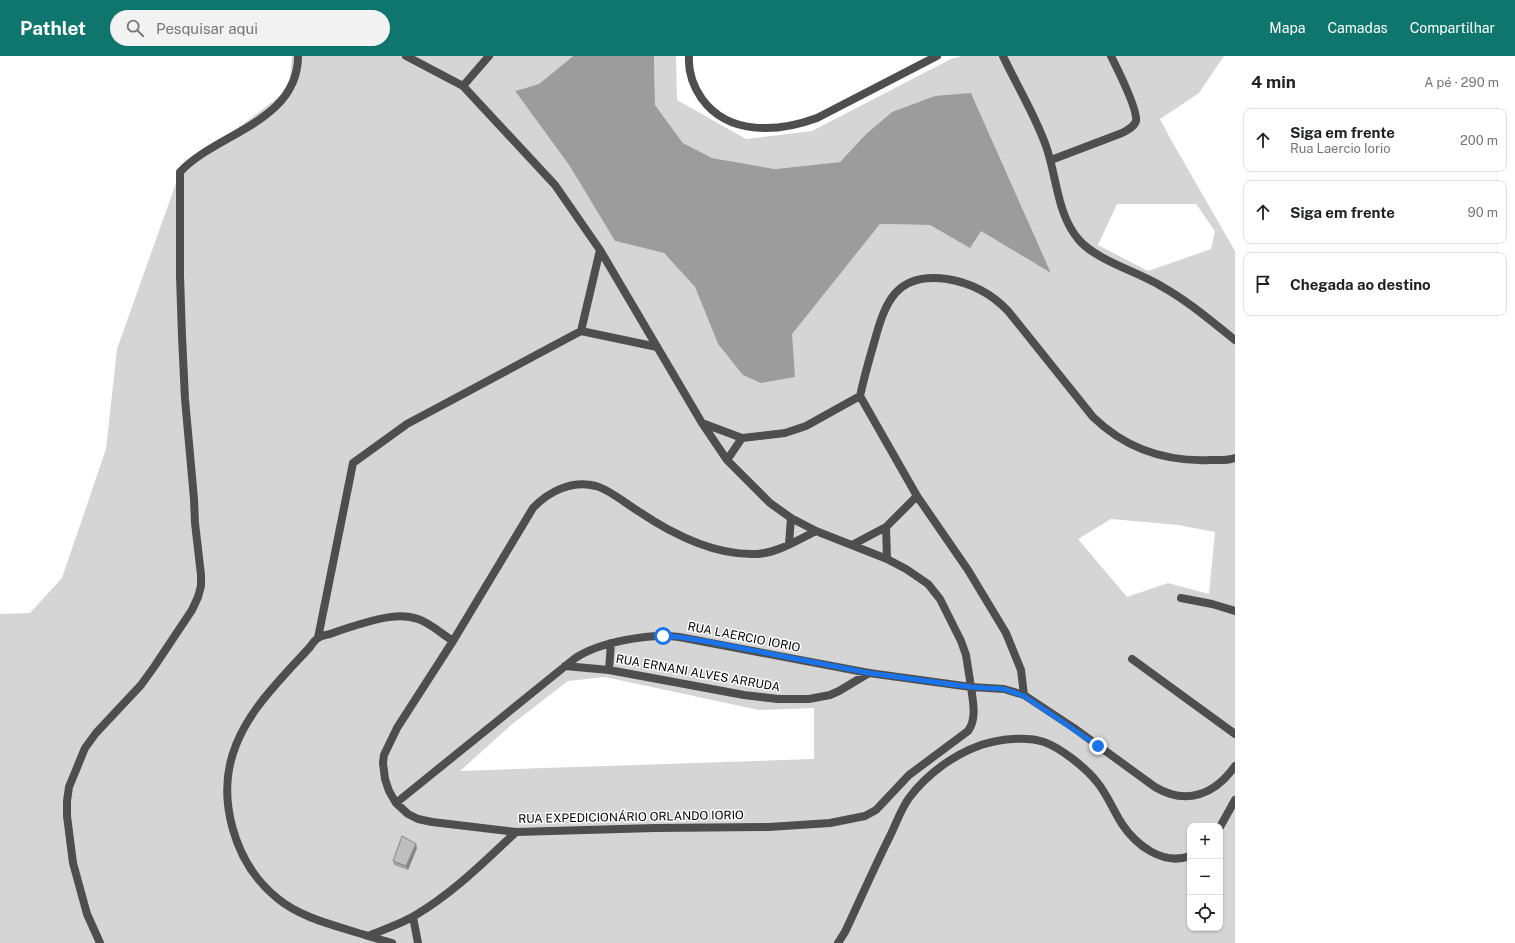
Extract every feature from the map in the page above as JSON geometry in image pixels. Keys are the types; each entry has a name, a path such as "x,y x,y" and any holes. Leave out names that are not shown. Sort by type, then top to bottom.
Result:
{"street":[{"path":"100,943 87,914 73,863 68,836 67,801 69,787 85,748 96,733 141,685 154,667 192,610 201,586 185,399 180,276 180,172 195,159 238,133 276,106 289,89 297,67 298,56"},
{"path":"406,56 463,86 555,185 600,250 702,422 727,460 770,503 792,518 816,531 887,559 921,578 934,591 952,620 964,649 971,687"},
{"path":"463,86 489,56"},
{"path":"689,56 690,73 693,84 698,94 712,110 721,117 744,126 759,129 772,129 802,124 817,118 937,56"},
{"path":"1002,56 1041,133 1051,160 1064,212 1071,229 1080,241 1098,254 1175,294 1235,340"},
{"path":"1051,160 1122,133 1130,129 1134,124 1136,118 1134,108 1111,56"},
{"path":"581,331 600,250"},
{"path":"1024,696 1019,664 1006,633 968,570 917,496 860,396 879,323 888,301 900,288 916,281 928,278 956,280 969,284 986,292 1008,311 1082,405 1103,427 1130,445 1147,452 1191,461 1235,458"},
{"path":"318,638 353,463 407,424 581,331 657,347"},
{"path":"702,422 742,438 770,435 795,430 815,421 860,396"},
{"path":"727,460 742,438"},
{"path":"396,803 385,779 383,767 384,755 397,728 453,641 533,508 547,495 567,487 583,485 602,488 648,518 672,531 719,550 739,553 767,553 816,531"},
{"path":"852,545 886,527 917,496"},
{"path":"789,544 792,518"},
{"path":"886,527 887,559"},
{"path":"1181,598 1212,604 1235,611"},
{"path":"392,943 300,912 276,898 254,874 245,861 236,842 229,808 229,777 236,746 255,709 274,685 318,638 374,620 405,616 417,618 453,641"},
{"name":"RUA LAERCIO IORIO","path":"396,803 583,653 611,643 652,637 679,637 869,673 971,687 1004,689 1024,696 1074,728 1156,787 1169,794 1185,796 1208,792 1228,776 1235,766"},
{"path":"609,670 611,643"},
{"path":"1132,659 1235,734"},
{"name":"RUA ERNANI ALVES ARRUDA","path":"565,666 609,670 778,700 809,699 830,695 869,673"},
{"name":"RUA EXPEDICIONÁRIO ORLANDO IORIO","path":"396,803 408,814 418,819 516,832 804,826 842,821 876,810 909,775 963,735 973,721 974,712 971,687"},
{"path":"838,943 845,932 908,800 927,778 942,767 969,750 988,743 1028,740 1044,742 1051,746 1086,770 1097,782 1122,824 1143,846 1159,856 1166,858 1179,859 1187,857"},
{"path":"1222,823 1235,800"},
{"path":"368,936 413,917 458,885 516,832"},
{"path":"413,917 418,943"}],"shaded area":[{"path":"292,56 573,56 539,84 515,91 569,165 615,241 664,253 695,287 718,344 795,377 791,334 880,224 930,225 970,247 980,230 1051,273 971,93 892,112 866,134 840,162 775,169 712,158 683,143 655,105 654,56 676,56 677,100 746,139 812,131 951,59 962,56 1224,56 1199,93 1160,119 1235,251 1235,943 0,943 0,614 30,613 62,578 106,449 117,349 180,172 289,89","holes":["1117,204 1196,204 1215,231 1211,249 1148,271 1098,245","1111,519 1178,525 1215,532 1209,594 1168,583 1127,597 1078,539","605,677 759,710 814,708 814,759 460,771 511,725 568,681"]},
{"path":"573,56 654,56 655,105 683,143 712,158 775,169 840,162 866,134 892,112 935,96 971,93 1051,273 981,231 970,248 930,225 880,224 792,334 795,377 761,383 743,375 718,344 695,287 664,253 615,241 569,165 515,91 539,84"}],"building":[{"path":"402,836 416,844 406,866 393,861"}],"route":[{"path":"663,636 710,642 869,673 971,687 1014,691 1074,728 1098,746"}]}
